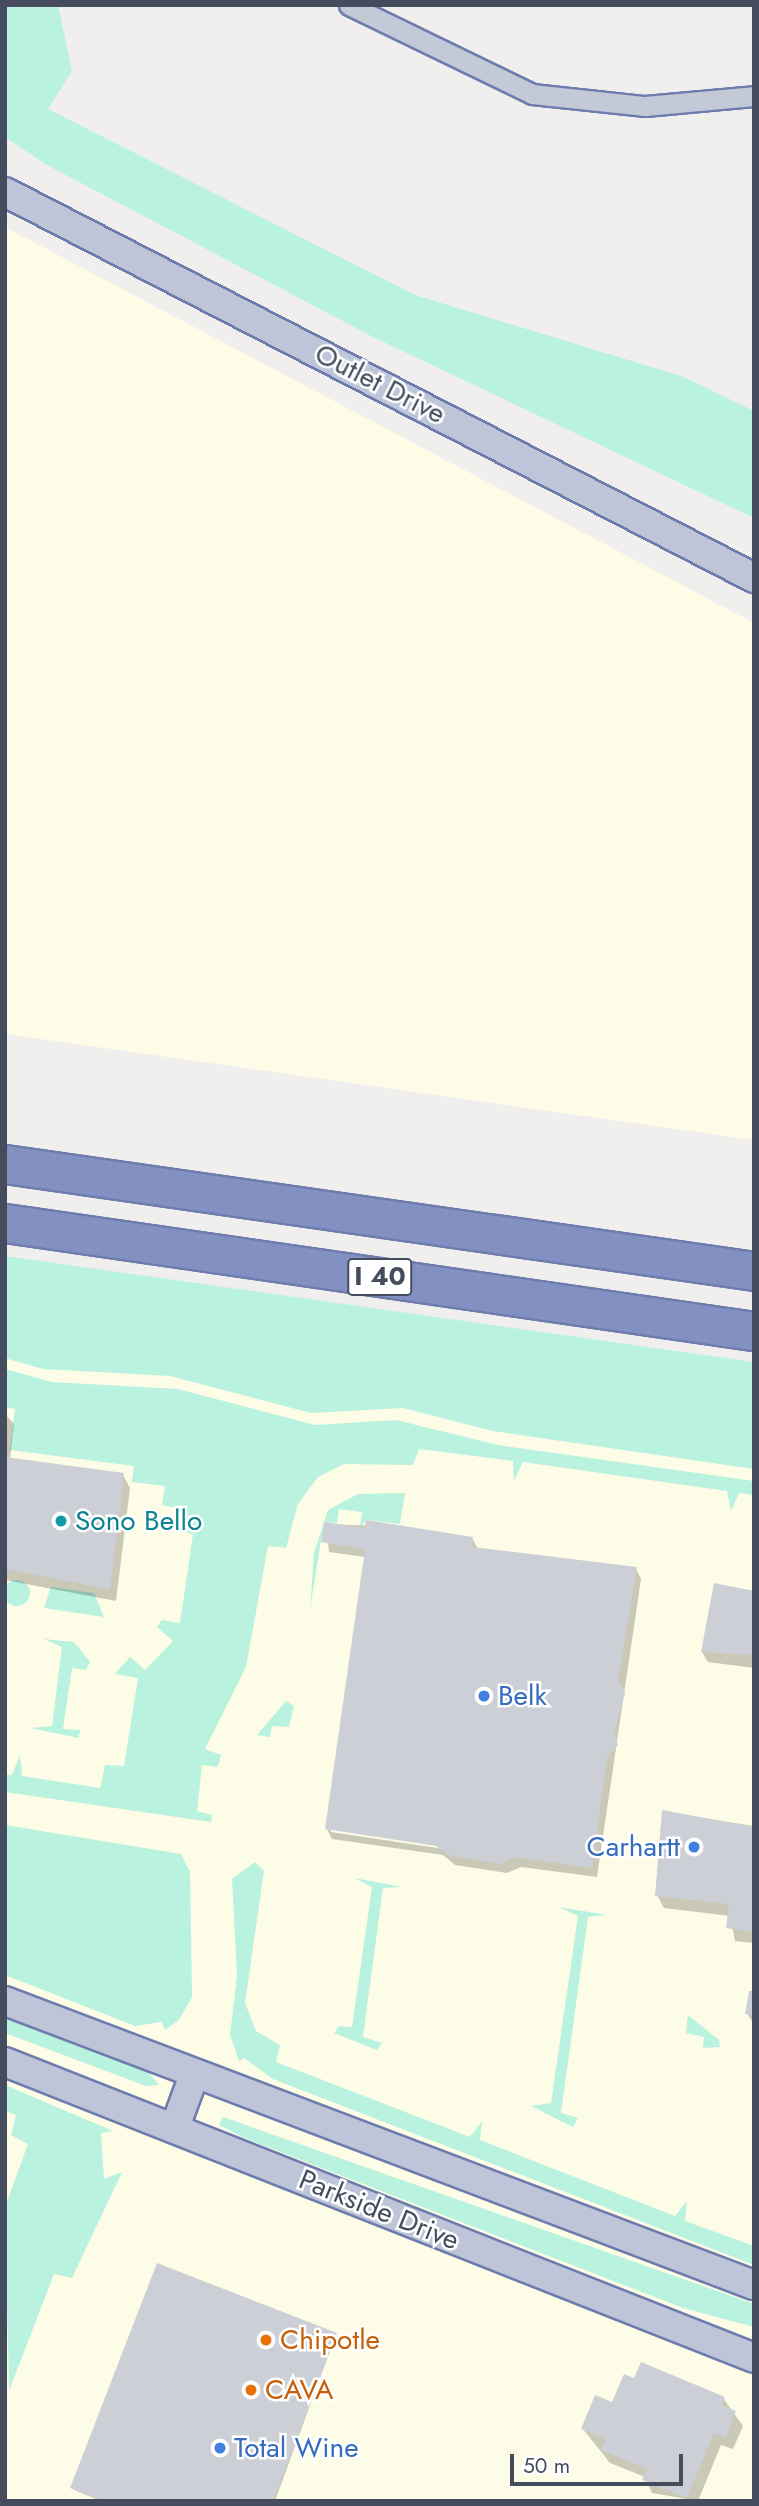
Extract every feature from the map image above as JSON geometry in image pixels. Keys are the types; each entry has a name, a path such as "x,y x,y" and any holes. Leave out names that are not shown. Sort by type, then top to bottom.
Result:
{"highway":[{"name":"I 40","path":"5,1164 754,1270"},
{"name":"I 40","path":"5,1223 754,1331"}],"street":[{"path":"349,5 532,94 645,106 754,96"},
{"name":"Outlet Drive","path":"5,192 754,578"},
{"path":"5,2001 194,2075 754,2285"},
{"name":"Parkside Drive","path":"5,2062 754,2358"},
{"path":"175,2127 194,2075"}],"shaded area":[{"path":"5,227 754,623 754,1140 5,1034"},
{"path":"5,1346 754,1452 754,2501 5,2501"}],"green space":[{"path":"5,5 58,5 72,71 48,109 415,295 684,377 754,411 754,518 375,338 47,165 5,137"},
{"path":"5,1256 754,1362 754,1469 493,1431 403,1408 311,1413 170,1376 43,1369 5,1358"},
{"path":"5,1369 52,1382 178,1389 315,1425 396,1420 498,1445 754,1481 754,1495 739,1493 731,1511 727,1491 523,1462 514,1481 513,1461 419,1449 413,1465 344,1464 318,1477 298,1504 286,1548 268,1546 246,1667 205,1749 221,1755 218,1767 202,1765 197,1811 212,1815 211,1822 5,1792 5,1774 12,1775 20,1755 22,1776 100,1788 105,1765 124,1766 138,1678 115,1674 130,1657 145,1670 173,1641 157,1627 162,1620 180,1623 193,1534 174,1531 176,1508 162,1505 165,1486 132,1482 134,1466 10,1450 15,1409 5,1407"},
{"path":"405,1493 400,1524 367,1520 360,1527 362,1512 339,1509 337,1523 324,1522 328,1510 358,1494"},
{"path":"324,1523 310,1609 314,1553"},
{"path":"17,1580 26,1584 30,1593 26,1602 17,1606 8,1602 4,1593 8,1584"},
{"path":"51,1587 94,1593 104,1617 44,1608"},
{"path":"44,1639 74,1642 90,1662 86,1670 72,1668 63,1729 81,1730 78,1738 31,1728 52,1726 62,1647"},
{"path":"286,1701 294,1706 289,1727 272,1726 270,1737 257,1735"},
{"path":"5,1825 181,1854 190,1872 192,1997 179,2020 165,2030 162,2022 135,2026 5,1975"},
{"path":"255,1862 264,1871 245,2003 256,2031 280,2045 276,2062 470,2137 482,2121 480,2140 675,2216 687,2201 685,2221 754,2246 754,2265 273,2079 244,2058 239,2061 230,2035 237,1976 232,1879"},
{"path":"354,1878 402,1887 383,1888 363,2037 382,2043 377,2050 334,2033 339,2026 352,2027 372,1887"},
{"path":"559,1907 607,1915 588,1917 561,2113 578,2118 573,2127 531,2106 551,2103 578,1916"},
{"path":"688,2015 719,2040 720,2047 703,2048 704,2037 686,2033"},
{"path":"5,2016 148,2072 159,2085 146,2086 5,2033"},
{"path":"5,2085 113,2131 101,2133 104,2179 122,2172 72,2278 54,2274 9,2391 5,2207 28,2144 11,2135 16,2115 5,2111"},
{"path":"223,2117 754,2304 754,2327 683,2308 242,2137 219,2125"}],"building":[{"name":"Sono Bello","path":"5,1457 124,1473 110,1589 5,1569"},
{"name":"Belk","path":"366,1520 473,1537 472,1547 637,1567 618,1679 625,1693 614,1732 618,1745 607,1757 592,1868 515,1857 501,1864 448,1855 436,1846 325,1829 365,1549 321,1542 324,1522 365,1528"},
{"path":"714,1583 754,1591 754,1655 701,1652"},
{"path":"662,1810 754,1827 754,1932 726,1928 729,1904 655,1896"},
{"path":"749,1991 754,1991 754,2015 745,2014"},
{"path":"157,2263 337,2333 273,2501 104,2501 70,2488"},
{"path":"641,2362 725,2397 721,2405 736,2411 726,2437 714,2433 687,2498 642,2480 647,2469 601,2450 606,2439 581,2429 595,2395 612,2402 624,2374 634,2378"}],"place":[{"name":"Sono Bello","path":"61,1521"},
{"name":"Belk","path":"484,1696"},
{"name":"Carhartt","path":"694,1847"},
{"name":"Chipotle","path":"266,2340"},
{"name":"CAVA","path":"251,2390"},
{"name":"Total Wine","path":"220,2448"}]}
